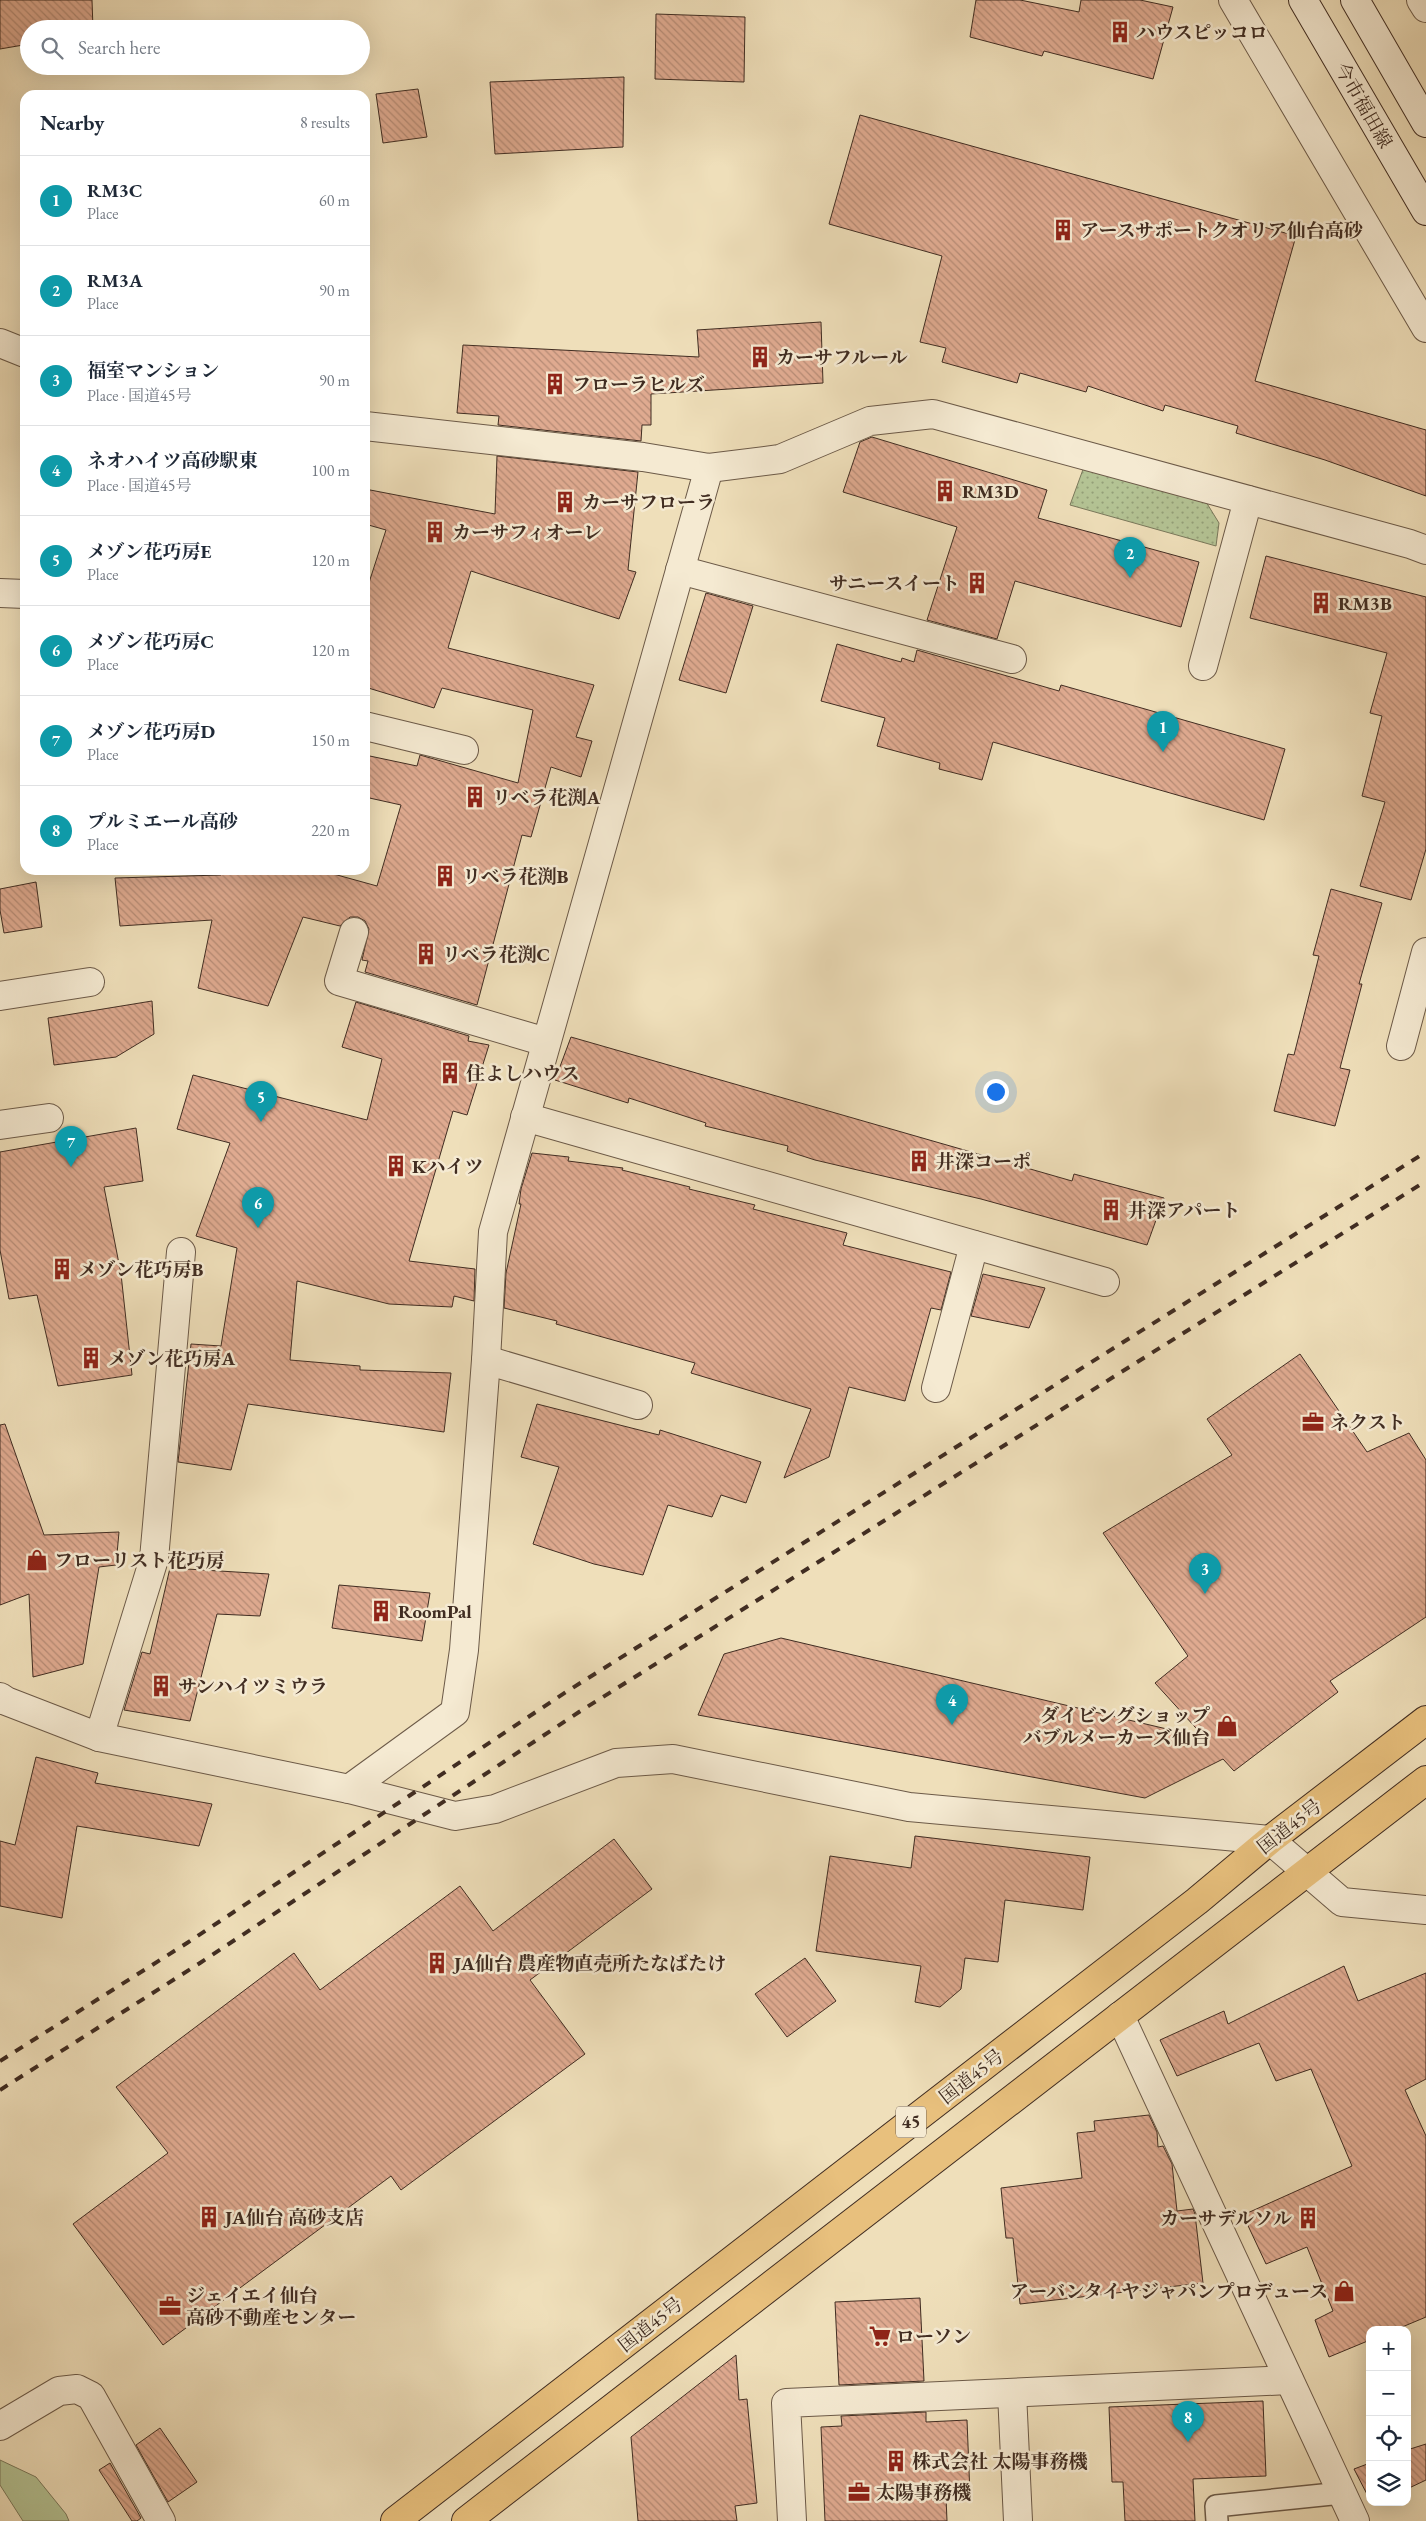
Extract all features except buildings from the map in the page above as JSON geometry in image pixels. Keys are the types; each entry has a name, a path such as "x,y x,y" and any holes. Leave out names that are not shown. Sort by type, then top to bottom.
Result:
{"highway":[{"name":"国道45号","path":"394,2521 1189,1907 1270,1840 1426,1720"},
{"name":"45","path":"466,2521 1426,1780"}],"street":[{"path":"1233,0 1426,328"},
{"name":"今市福田線","path":"1303,0 1426,211"},
{"path":"1355,0 1426,123"},
{"path":"1421,0 1426,8"},
{"path":"0,343 20,351"},
{"path":"370,427 643,457 709,468 780,459 870,421 934,414 1426,550"},
{"path":"349,1789 454,1712 464,1650 486,1360 493,1232 709,468"},
{"path":"1203,666 1248,500"},
{"path":"680,570 1012,659"},
{"path":"0,593 20,594"},
{"path":"370,727 464,750"},
{"path":"354,932 339,981 546,1042"},
{"path":"1401,1046 1426,952"},
{"path":"0,996 90,982"},
{"path":"525,1116 1105,1282"},
{"path":"0,1125 49,1118"},
{"path":"936,1388 974,1245"},
{"path":"99,1737 154,1559 181,1252"},
{"path":"486,1360 638,1405"},
{"path":"0,1696 6,1701 99,1737 349,1789 455,1816 496,1810 616,1763 673,1759 910,1807 1270,1840 1342,1902 1424,1914"},
{"path":"1120,2016 1355,2521"},
{"path":"792,2521 786,2403 1289,2380"},
{"path":"0,2426 59,2391 77,2389 91,2396 161,2521"},
{"path":"1012,2393 1018,2521"}],"lane":[{"path":"1217,2521 1216,2506 1342,2493"}],"green space":[{"path":"1085,464 1203,497 1219,523 1216,546 1070,505"},
{"path":"0,2460 36,2477 66,2514 69,2521 23,2521 0,2485"}],"railway":[{"path":"0,2061 187,1943 566,1692 1426,1152"},
{"path":"0,2090 200,1963 579,1712 1426,1181"}],"place":[{"name":"ハウスピッコロ","path":"1120,32"},
{"name":"アースサポートクオリア仙台高砂","path":"1063,230"},
{"name":"カーサフルール","path":"760,357"},
{"name":"フローラヒルズ","path":"555,384"},
{"name":"RM3D","path":"945,491"},
{"name":"カーサフローラ","path":"565,502"},
{"name":"カーサフィオーレ","path":"435,532"},
{"name":"RM3A","path":"1130,578"},
{"name":"サニースイート","path":"977,583"},
{"name":"RM3B","path":"1321,603"},
{"name":"RM3C","path":"1163,752"},
{"name":"リベラ花渕A","path":"475,797"},
{"name":"リベラ花渕B","path":"445,876"},
{"name":"リベラ花渕C","path":"426,954"},
{"name":"住よしハウス","path":"450,1073"},
{"name":"メゾン花巧房E","path":"261,1122"},
{"name":"井深コーポ","path":"919,1161"},
{"name":"Kハイツ","path":"396,1166"},
{"name":"メゾン花巧房D","path":"71,1167"},
{"name":"井深アパート","path":"1111,1210"},
{"name":"メゾン花巧房C","path":"258,1228"},
{"name":"メゾン花巧房B","path":"62,1269"},
{"name":"メゾン花巧房A","path":"91,1358"},
{"name":"ネクスト","path":"1313,1422"},
{"name":"フローリスト花巧房","path":"37,1560"},
{"name":"福室マンション","path":"1205,1594"},
{"name":"RoomPal","path":"381,1611"},
{"name":"サンハイツミウラ","path":"161,1686"},
{"name":"ネオハイツ高砂駅東","path":"952,1725"},
{"name":"ダイビングショップ バブルメーカーズ仙台","path":"1227,1726"},
{"name":"JA仙台 農産物直売所たなばたけ","path":"437,1963"},
{"name":"JA仙台 高砂支店","path":"209,2217"},
{"name":"カーサデルソル","path":"1308,2218"},
{"name":"アーバンタイヤジャパンプロデュース","path":"1344,2291"},
{"name":"ジェイエイ仙台 高砂不動産センター","path":"170,2306"},
{"name":"ローソン","path":"880,2336"},
{"name":"プルミエール高砂","path":"1188,2442"},
{"name":"株式会社 太陽事務機","path":"896,2461"},
{"name":"太陽事務機","path":"859,2492"}]}
